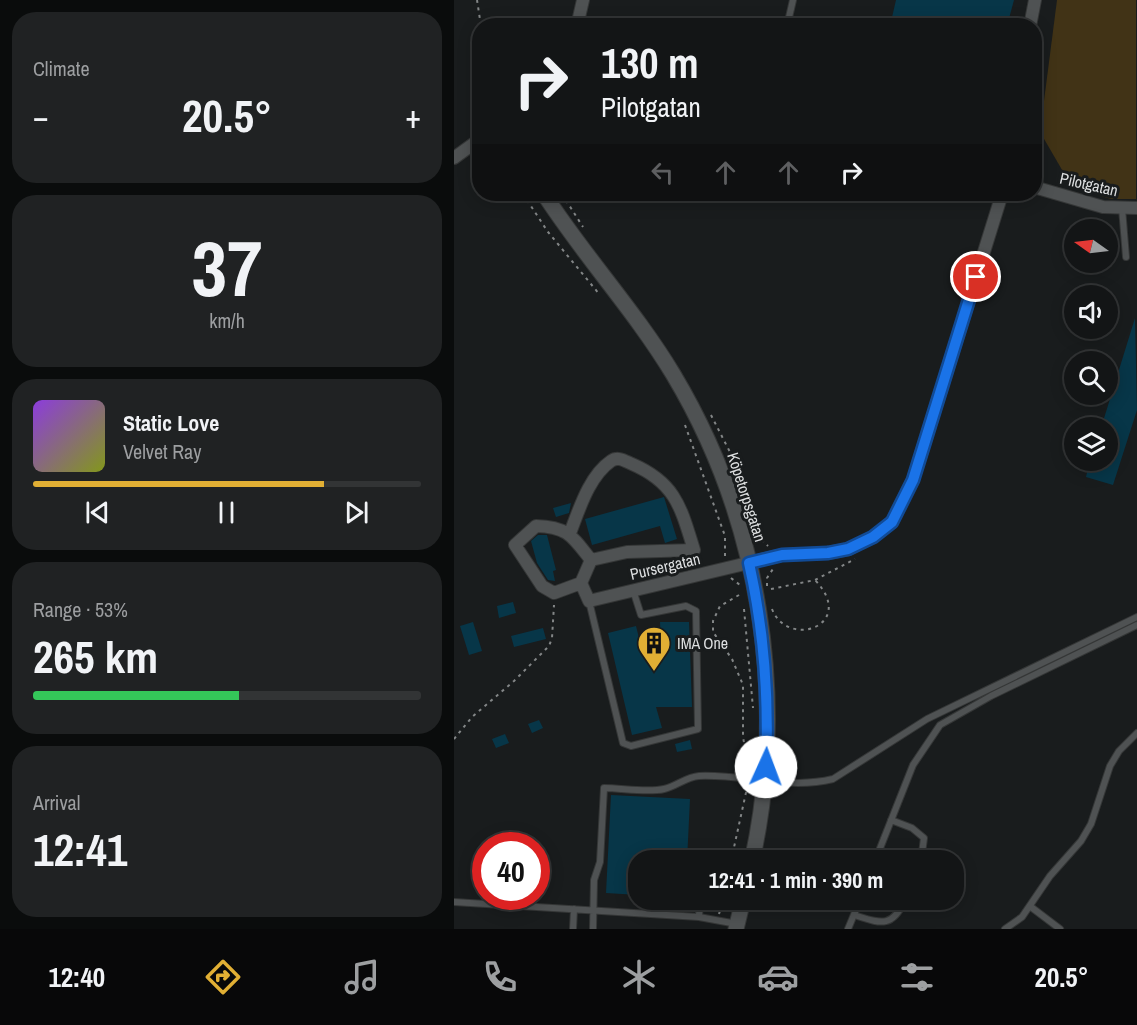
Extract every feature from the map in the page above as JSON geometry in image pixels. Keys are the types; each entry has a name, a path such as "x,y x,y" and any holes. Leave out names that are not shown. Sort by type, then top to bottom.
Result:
{"street":[{"path":"579,18 583,0"},
{"path":"1032,18 1035,0"},
{"path":"454,158 472,145"},
{"name":"Pilotgatan","path":"1042,189 1103,207 1136,208"},
{"name":"Köpetorpsgatan","path":"549,201 650,338 689,401 720,466 757,598 765,669 767,719 765,782 754,850"},
{"path":"749,563 771,557 848,549 882,531 900,510 913,480 1000,201"},
{"path":"570,533 581,503 594,481 611,461 619,458 650,472 673,493 684,517 694,550 627,552 591,560"},
{"path":"536,526 554,527 570,533 591,560 581,583 554,593 542,586 515,545 536,526"},
{"name":"Pursergatan","path":"589,601 749,563"},
{"path":"581,583 589,601"},
{"path":"737,927 741,910"}],"lane":[{"path":"789,18 793,0"},
{"path":"1122,208 1126,257"},
{"path":"589,601 623,743 631,746 698,729 696,611 686,606 642,615 633,590"},
{"path":"593,929 594,880 600,862 604,788 661,790 687,778 700,776 765,782 816,782 833,779 928,719 1136,617"},
{"path":"879,850 913,765 940,725 991,696 1136,626"},
{"path":"1005,929 1022,917 1031,907 1050,876 1091,824 1110,766 1119,751 1136,733"},
{"path":"891,820 912,828 924,837 922,850"},
{"path":"454,903 699,917 737,927"},
{"path":"1031,907 1060,929"},
{"path":"573,929 574,909"},
{"path":"699,910 699,917"},
{"path":"848,929 856,910"},
{"path":"854,915 879,923 890,921 900,910"}],"path":[{"path":"477,0 480,18"},
{"path":"528,201 548,232 606,302"},
{"path":"683,420 725,536 724,555 730,577 740,584 743,597"},
{"path":"769,597 767,578 773,568 771,557"},
{"path":"771,588 815,580 856,558"},
{"path":"772,608 779,621 790,627 806,630 818,626 827,615 829,602 827,595 815,580"},
{"path":"454,739 472,717 514,681 549,646 553,630 554,593"},
{"path":"739,595 720,606 713,621 713,632 740,675 744,697 743,737 750,773 752,762"},
{"path":"744,606 754,716"},
{"path":"733,850 748,781"}],"shaded area":[{"path":"1057,0 1136,0 1136,199 1111,199 1072,187 1042,135 1042,116"}],"building":[{"path":"896,0 1014,0 1009,18 892,18"},
{"path":"1135,318 1137,410 1118,469 1118,417 1104,417 1108,405 1118,405 1118,373"},
{"path":"1087,471 1117,471 1113,485 1086,477"},
{"path":"664,497 677,539 665,543 660,526 592,545 585,519"},
{"path":"571,503 569,513 556,517 553,508"},
{"path":"538,535 547,535 556,570 553,571 555,581 548,580 537,563 531,541"},
{"path":"513,602 516,613 499,618 497,606"},
{"path":"473,622 482,651 469,655 460,626"},
{"name":"IMA One","path":"660,622 689,622 692,707 656,707 662,728 632,735 608,633 636,626 641,646 661,642"},
{"path":"543,628 546,639 514,647 511,636"},
{"path":"539,720 543,728 532,733 528,724"},
{"path":"505,734 509,743 496,748 492,739"},
{"path":"690,740 692,749 677,752 675,744"},
{"path":"611,795 690,799 688,850 628,850 628,894 606,893"}],"place":[{"name":"IMA One","path":"654,672"}],"route":[{"path":"766,767 765,669 757,598 749,563 782,555 838,552 861,544 892,522 913,480 976,277"}]}
